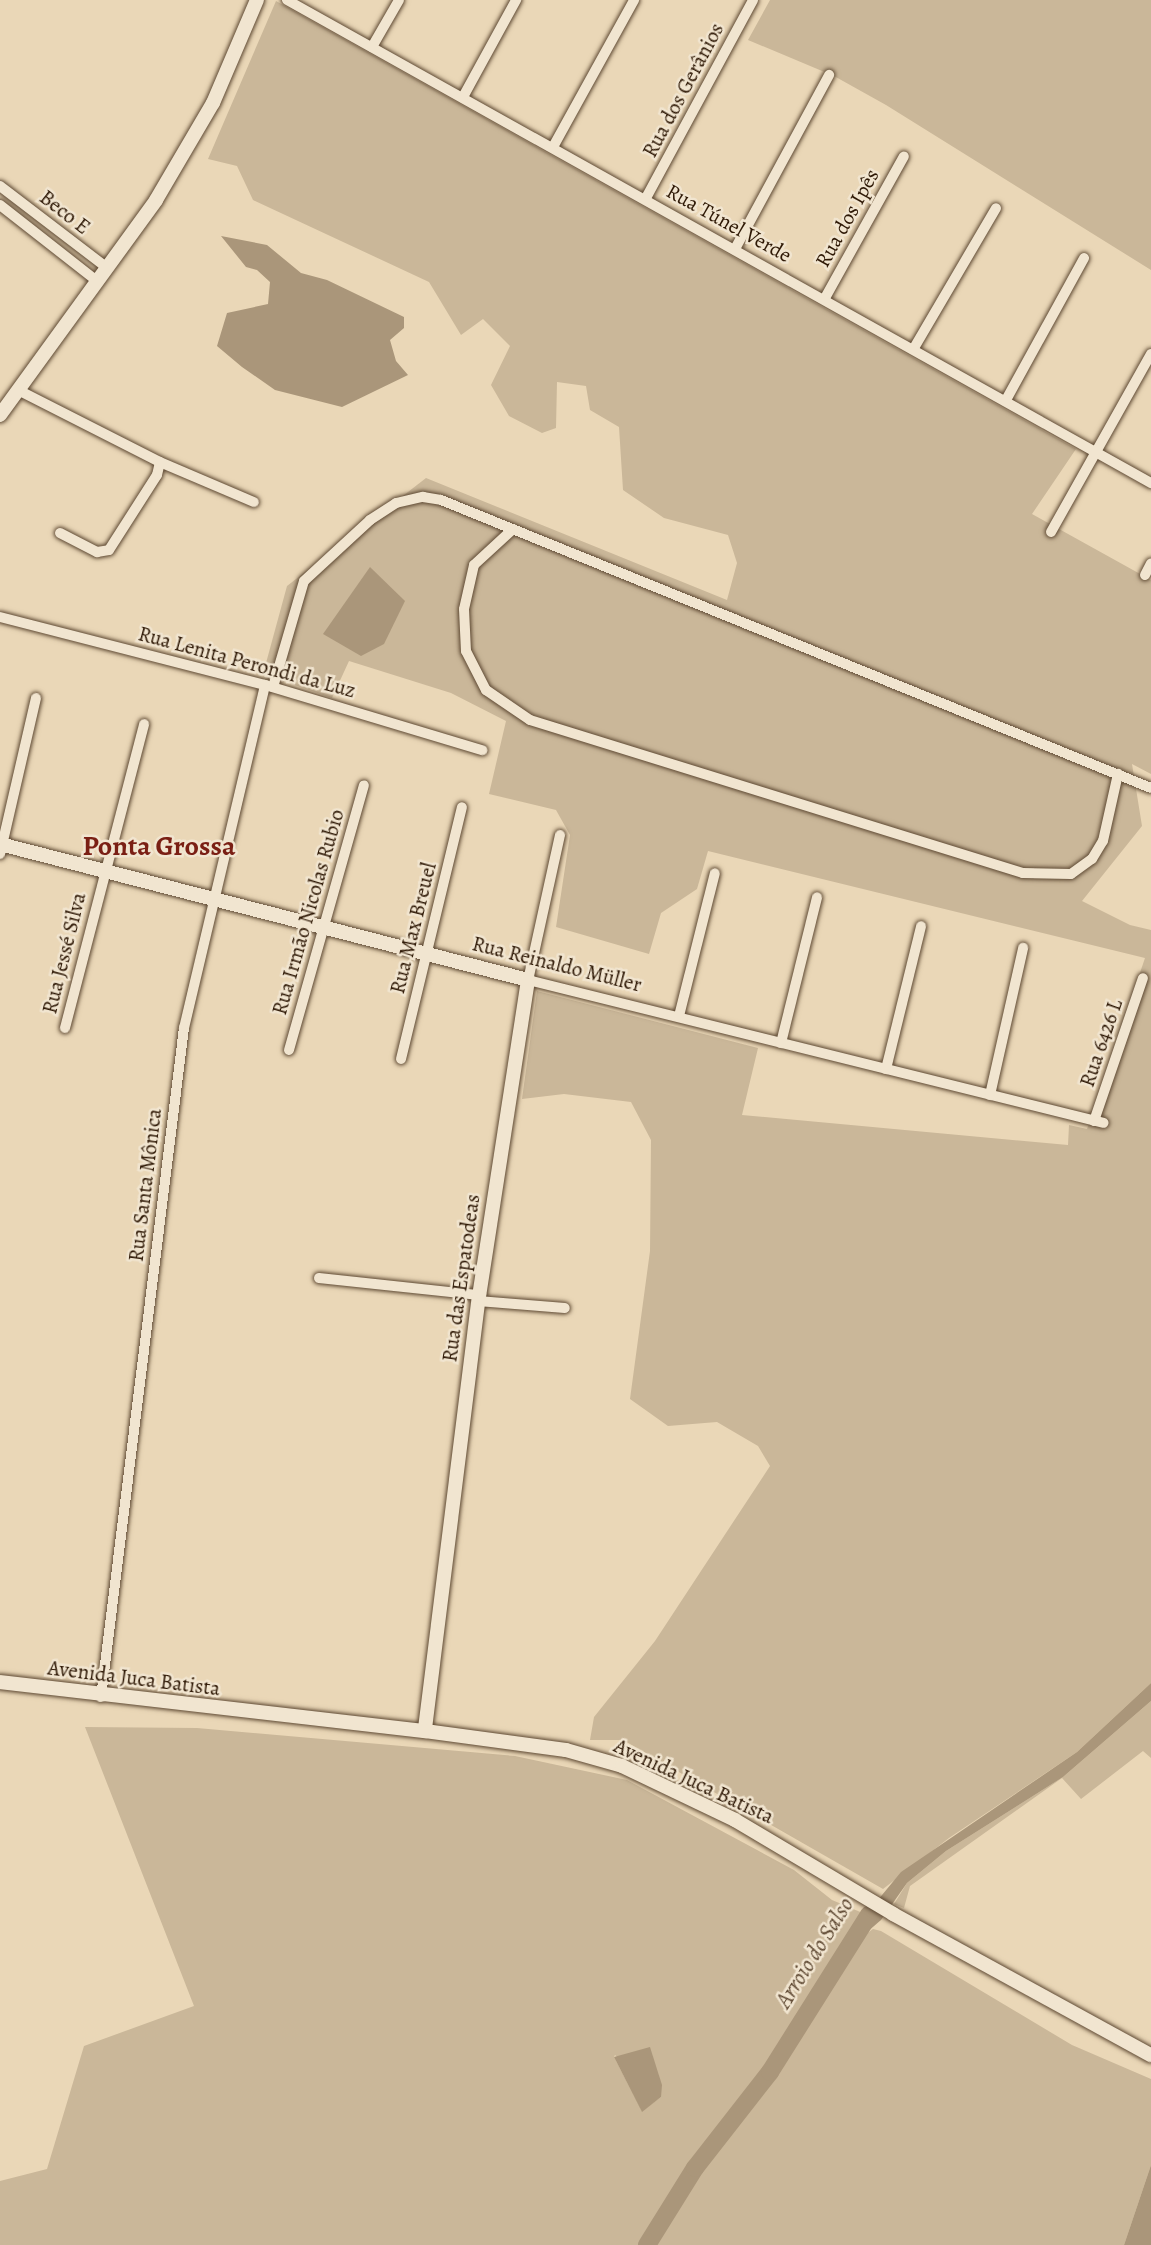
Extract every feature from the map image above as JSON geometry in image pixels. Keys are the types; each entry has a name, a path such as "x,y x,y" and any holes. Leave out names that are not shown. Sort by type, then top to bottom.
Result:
{"main road":[{"path":"0,415 156,200 213,103 257,0"},
{"name":"Rua Reinaldo Müller","path":"1,847 215,896 528,980"},
{"name":"Rua das Espatodeas","path":"425,1731 479,1298 528,980"},
{"name":"Avenida Juca Batista","path":"0,1682 101,1697 425,1731 566,1750 622,1766 735,1820 893,1914 1151,2055"}],"street":[{"name":"Rua Túnel Verde","path":"287,0 825,298 1151,483"},
{"path":"372,47 399,0"},
{"path":"463,97 516,0"},
{"path":"553,147 634,0"},
{"name":"Rua dos Gerânios","path":"646,198 753,0"},
{"path":"735,249 829,75"},
{"name":"Rua dos Ipês","path":"825,298 904,156"},
{"name":"Beco E","path":"0,186 106,267"},
{"path":"0,205 97,281"},
{"path":"914,348 996,208"},
{"path":"1006,400 1084,258"},
{"path":"1051,532 1151,354"},
{"path":"18,390 160,462 254,502"},
{"path":"60,533 97,552 108,551 157,475 160,462"},
{"name":"Rua Santa Mônica","path":"101,1697 184,1028 269,686 304,580 370,520 396,503 422,497 513,529 1151,788"},
{"path":"513,529 474,565 464,609 466,651 486,690 540,724 1023,873 1071,874 1092,859 1103,841 1118,774"},
{"path":"1144,575 1151,563"},
{"name":"Rua Lenita Perondi da Luz","path":"0,617 269,686 482,750"},
{"path":"1,847 36,698"},
{"name":"Rua Jessé Silva","path":"65,1028 144,724"},
{"name":"Rua Irmão Nicolas Rubio","path":"289,1050 364,785"},
{"name":"Rua Max Breuel","path":"401,1059 462,807"},
{"name":"Rua das Espatodeas","path":"528,980 560,835"},
{"path":"679,1016 715,873"},
{"path":"781,1043 817,897"},
{"path":"886,1069 921,926"},
{"path":"990,1095 1023,948"},
{"name":"Rua 6426 L","path":"1099,1122 1143,978"},
{"name":"Rua Reinaldo Müller","path":"528,980 1099,1122"},
{"path":"319,1278 565,1308"}],"shaded area":[{"path":"770,0 1151,0 1151,270 886,105 834,76 748,40"},
{"path":"276,1 1076,449 1032,514 1151,580 1151,774 1132,764 1142,826 1082,901 1130,925 1151,930 1151,1683 1077,1752 949,1838 883,1889 623,1740 590,1740 594,1717 655,1641 770,1466 758,1446 717,1422 668,1426 630,1399 650,1251 651,1140 631,1102 564,1094 522,1099 537,991 758,1048 742,1115 1068,1145 1069,1125 1087,1129 1145,958 708,851 697,889 661,913 649,954 556,927 570,835 556,810 489,794 506,721 451,693 349,661 332,698 263,674 287,586 426,478 727,600 737,563 728,535 664,518 623,490 619,427 590,410 586,386 557,382 556,428 542,433 509,416 491,385 510,346 483,319 461,335 429,282 253,200 237,166 208,159"},
{"path":"221,236 267,245 301,273 327,280 404,317 404,328 390,340 396,361 408,375 342,407 275,390 242,367 217,346 227,313 268,304 270,282 257,270 246,267"},
{"path":"370,567 405,601 384,644 361,656 323,634"},
{"path":"1151,1683 1151,1701 1063,1777 946,1851 907,1883 881,1920 859,1939 854,1929 901,1872 1077,1752"},
{"path":"1151,1701 1151,1758 1143,1751 1081,1799 1062,1778 910,1886 904,1908 894,1904 907,1883 946,1851 1063,1777"},
{"path":"85,1727 197,1728 515,1756 627,1780 794,1870 832,1900 865,1914 855,1929 859,1939 873,1929 881,1931 1072,2045 1151,2079 1151,2165 1124,2245 0,2245 0,2181 47,2169 84,2046 194,2006","holes":["615,2055 661,2097 642,2111"]},
{"path":"650,2047 662,2085 661,2097 642,2112 614,2057"},
{"path":"1151,2165 1151,2245 1124,2245"}],"waterway":[{"name":"Arroio do Salso","path":"647,2245 695,2168 770,2072 869,1915"}],"district":[{"name":"Ponta Grossa","path":"159,846"}]}
